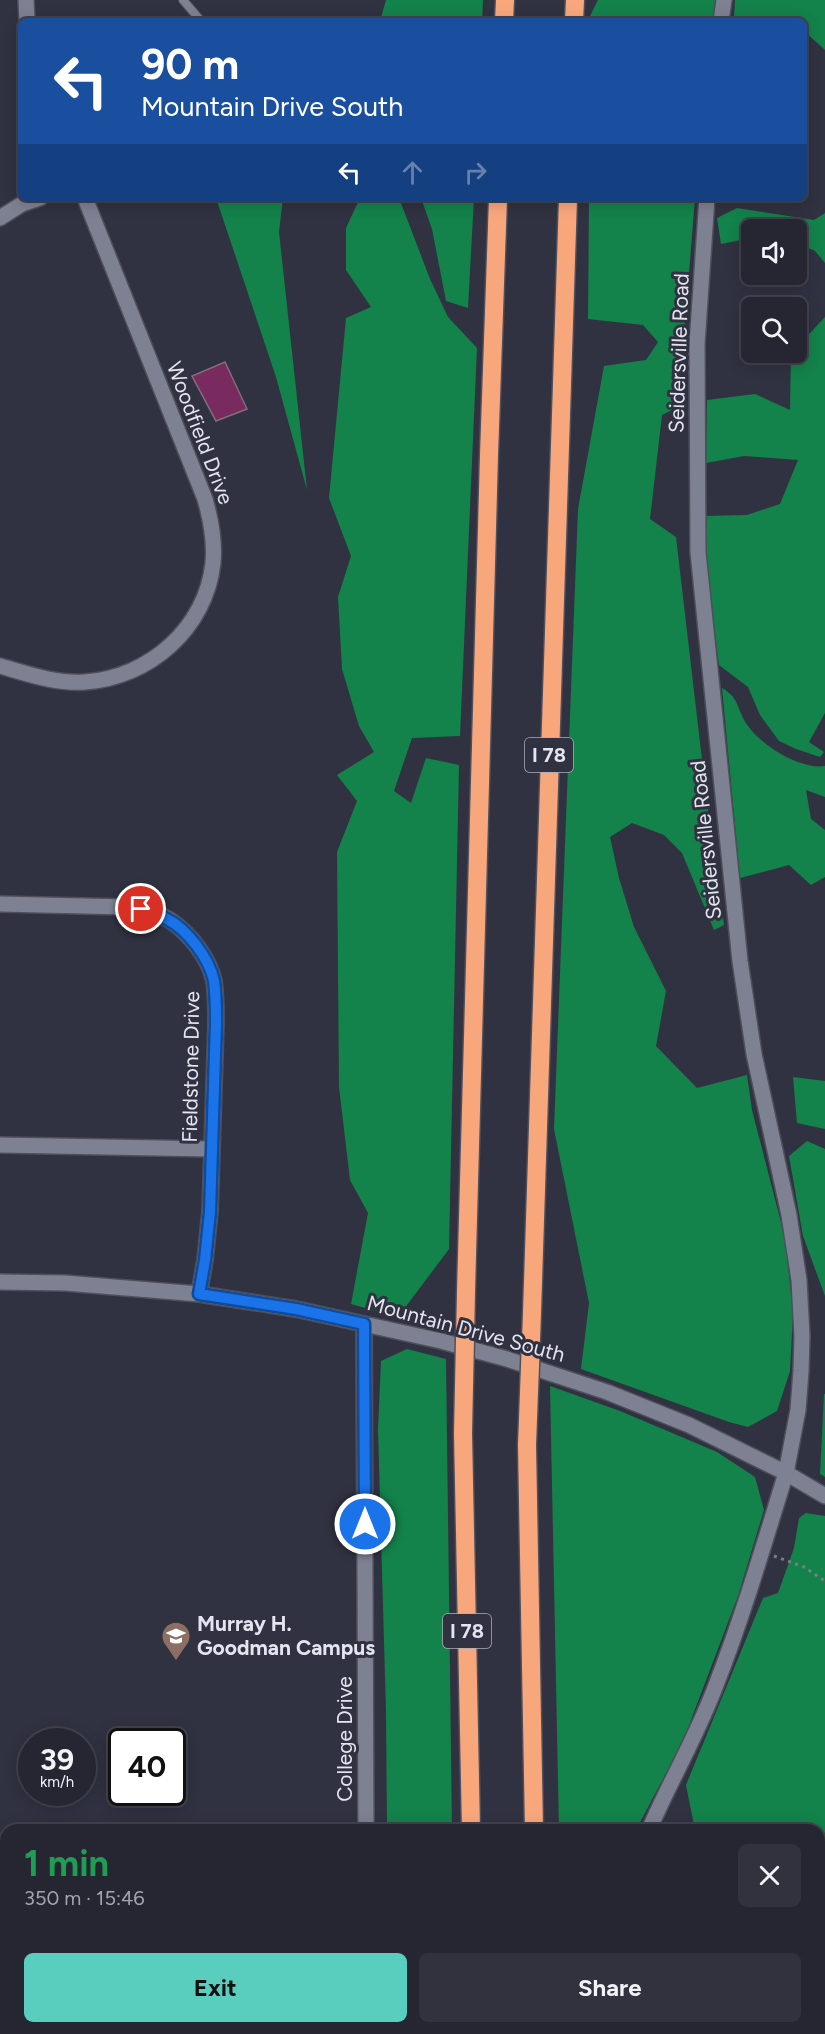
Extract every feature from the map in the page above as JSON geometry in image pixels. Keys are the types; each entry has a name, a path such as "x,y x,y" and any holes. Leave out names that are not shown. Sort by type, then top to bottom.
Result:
{"highway":[{"path":"504,18 505,0"},
{"path":"574,18 575,0"},
{"name":"I 78","path":"471,1824 463,1432 498,201"},
{"name":"I 78","path":"534,1824 527,1445 568,201"}],"street":[{"path":"26,0 27,18"},
{"path":"721,18 724,0"},
{"path":"0,218 31,201"},
{"name":"Woodfield Drive","path":"0,666 47,680 66,683 103,680 122,676 137,669 163,653 188,626 204,597 213,563 211,522 205,499 86,201"},
{"name":"Seidersville Road","path":"652,1824 716,1686 761,1552 786,1473 798,1410 801,1371 800,1280 789,1215 754,1054 740,961 698,552 697,344 707,201"},
{"name":"Fieldstone Drive","path":"0,904 141,909 170,920 198,948 206,961 213,980 216,1001 210,1212 199,1294"},
{"path":"0,1145 211,1149"},
{"name":"Mountain Drive South","path":"0,1282 65,1283 199,1294 296,1309 476,1350 580,1383 689,1425 786,1473 825,1496"},
{"name":"College Drive","path":"364,1324 366,1824"}],"lane":[{"path":"183,0 198,18"}],"path":[{"path":"761,1552 804,1567 825,1581"}],"green space":[{"path":"386,0 483,0 482,18 381,18"},
{"path":"598,0 716,0 713,18 590,18"},
{"path":"735,0 825,0 825,50 807,34 807,18 734,18"},
{"path":"217,201 283,201 279,232 307,490 276,377"},
{"path":"359,201 400,201 430,279 448,317 477,348 460,736 412,738 394,791 411,803 426,758 459,765 449,1249 398,1317 351,1304 368,1213 350,1180 339,1087 337,852 357,801 337,775 374,752 359,726 342,669 338,597 351,556 329,498 346,318 371,307 346,270 346,228"},
{"path":"422,201 474,201 468,308 446,301 432,229"},
{"path":"589,201 695,201 683,348 684,404 662,415 650,519 676,537 724,925 714,930 682,853 664,835 632,823 610,837 619,878 634,927 666,991 656,1046 697,1088 747,1075 752,1110 785,1238 793,1313 790,1371 777,1411 748,1427 581,1369 589,1303 554,1129 578,509 604,366 646,360 658,342 643,325 588,319"},
{"path":"737,208 814,220 825,213 825,263 815,251 807,247 807,219 741,219 741,240 721,244 717,218"},
{"path":"825,317 825,713 809,742 824,752 820,757 779,741 760,715 748,687 719,665 708,578 704,516 747,515 780,504 798,460 744,456 706,463 707,400 755,394 790,410 791,363 807,363 807,336"},
{"path":"722,688 732,696 754,734 772,748 805,764 825,766 825,797 806,790 811,819 825,830 825,877 811,885 789,865 740,878"},
{"path":"793,1077 825,1081 825,1129 797,1123"},
{"path":"807,1141 825,1149 825,1296 803,1236 789,1156"},
{"path":"407,1349 446,1359 452,1824 387,1824 378,1429 381,1361"},
{"path":"550,1386 620,1411 717,1452 755,1477 764,1510 738,1596 683,1741 639,1824 559,1824"},
{"path":"825,1394 825,1477 820,1474"},
{"path":"806,1513 825,1516 825,1824 694,1824 686,1785 763,1598 778,1593 794,1548 799,1518"}],"building":[{"path":"225,362 247,409 216,421 192,376"}],"place":[{"name":"Murray H. Goodman Campus","path":"176,1662"}],"route":[{"path":"141,909 170,920 183,931 206,961 213,980 216,1023 210,1212 199,1294 296,1309 364,1324 365,1524"}]}
